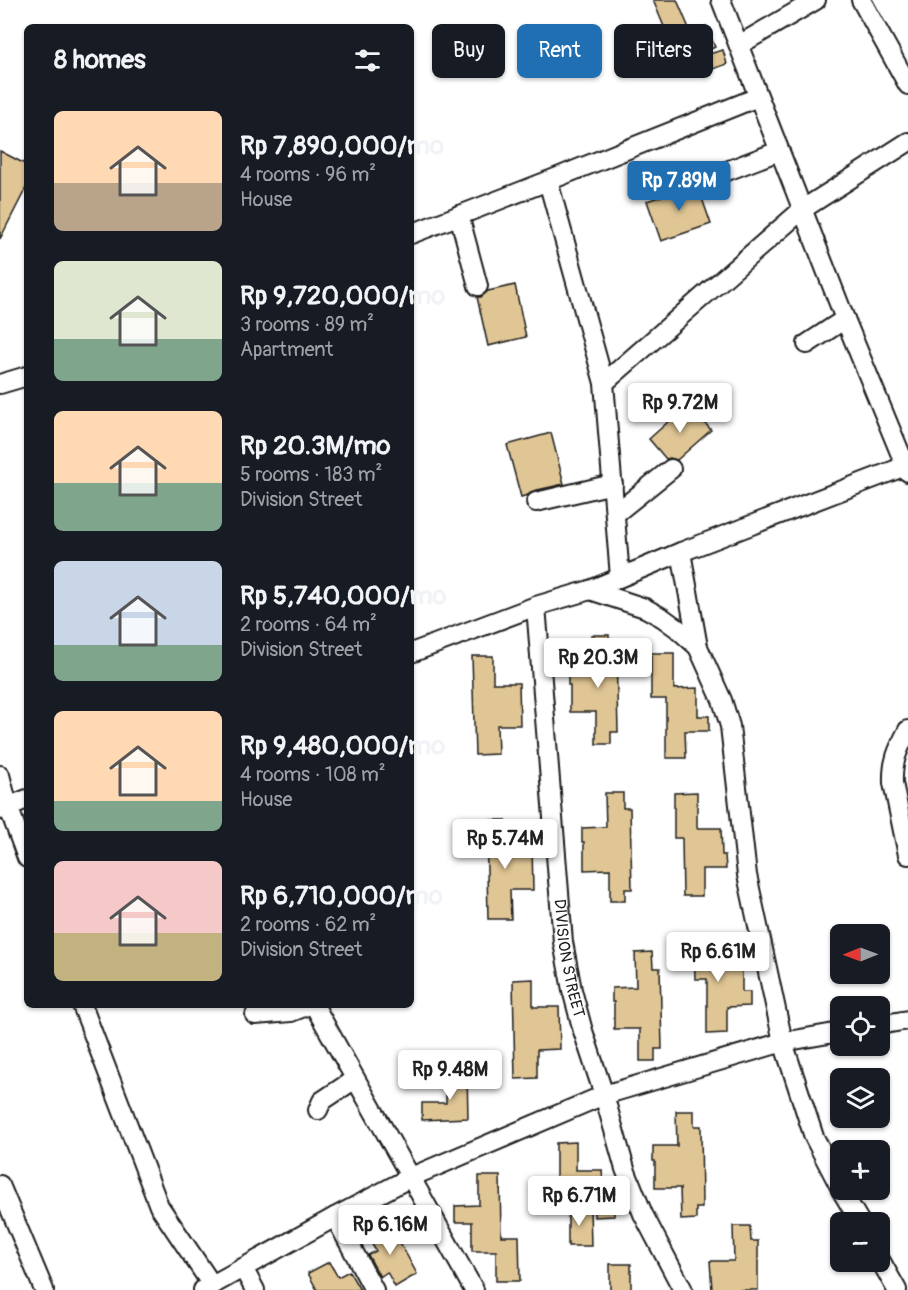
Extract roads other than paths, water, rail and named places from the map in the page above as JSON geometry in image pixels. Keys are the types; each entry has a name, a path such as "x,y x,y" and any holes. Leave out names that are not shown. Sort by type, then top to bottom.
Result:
{"street":[{"path":"414,652 536,606 590,590 681,552 907,468 845,319 721,0"},
{"path":"739,45 816,0"},
{"path":"861,0 908,85"},
{"path":"414,233 758,97"},
{"path":"604,383 803,209 908,142"},
{"path":"711,177 779,151"},
{"path":"548,181 604,383 620,577"},
{"path":"459,215 478,286"},
{"path":"807,344 845,319"},
{"path":"0,384 24,377"},
{"path":"615,514 671,469"},
{"path":"536,502 613,484"},
{"path":"681,552 698,647 722,700 730,726 747,875 783,1042 814,1137 830,1167"},
{"path":"590,590 645,608 663,618 698,647"},
{"name":"DIVISION STREET","path":"536,606 563,942 572,990 625,1169 643,1214 683,1290"},
{"path":"908,730 897,751 893,773 908,855"},
{"path":"0,775 4,808 24,851"},
{"path":"4,808 24,800"},
{"path":"83,1008 159,1206 207,1287 411,1177 603,1095 783,1042 830,1034"},
{"path":"255,1015 291,1012 303,1008"},
{"path":"314,1008 474,1290"},
{"path":"890,1023 908,1020"},
{"path":"318,1110 322,1101 356,1079"},
{"path":"0,1185 44,1290"},
{"path":"335,1217 374,1290"},
{"path":"243,1268 255,1290"},
{"path":"887,1272 897,1290"}]}
